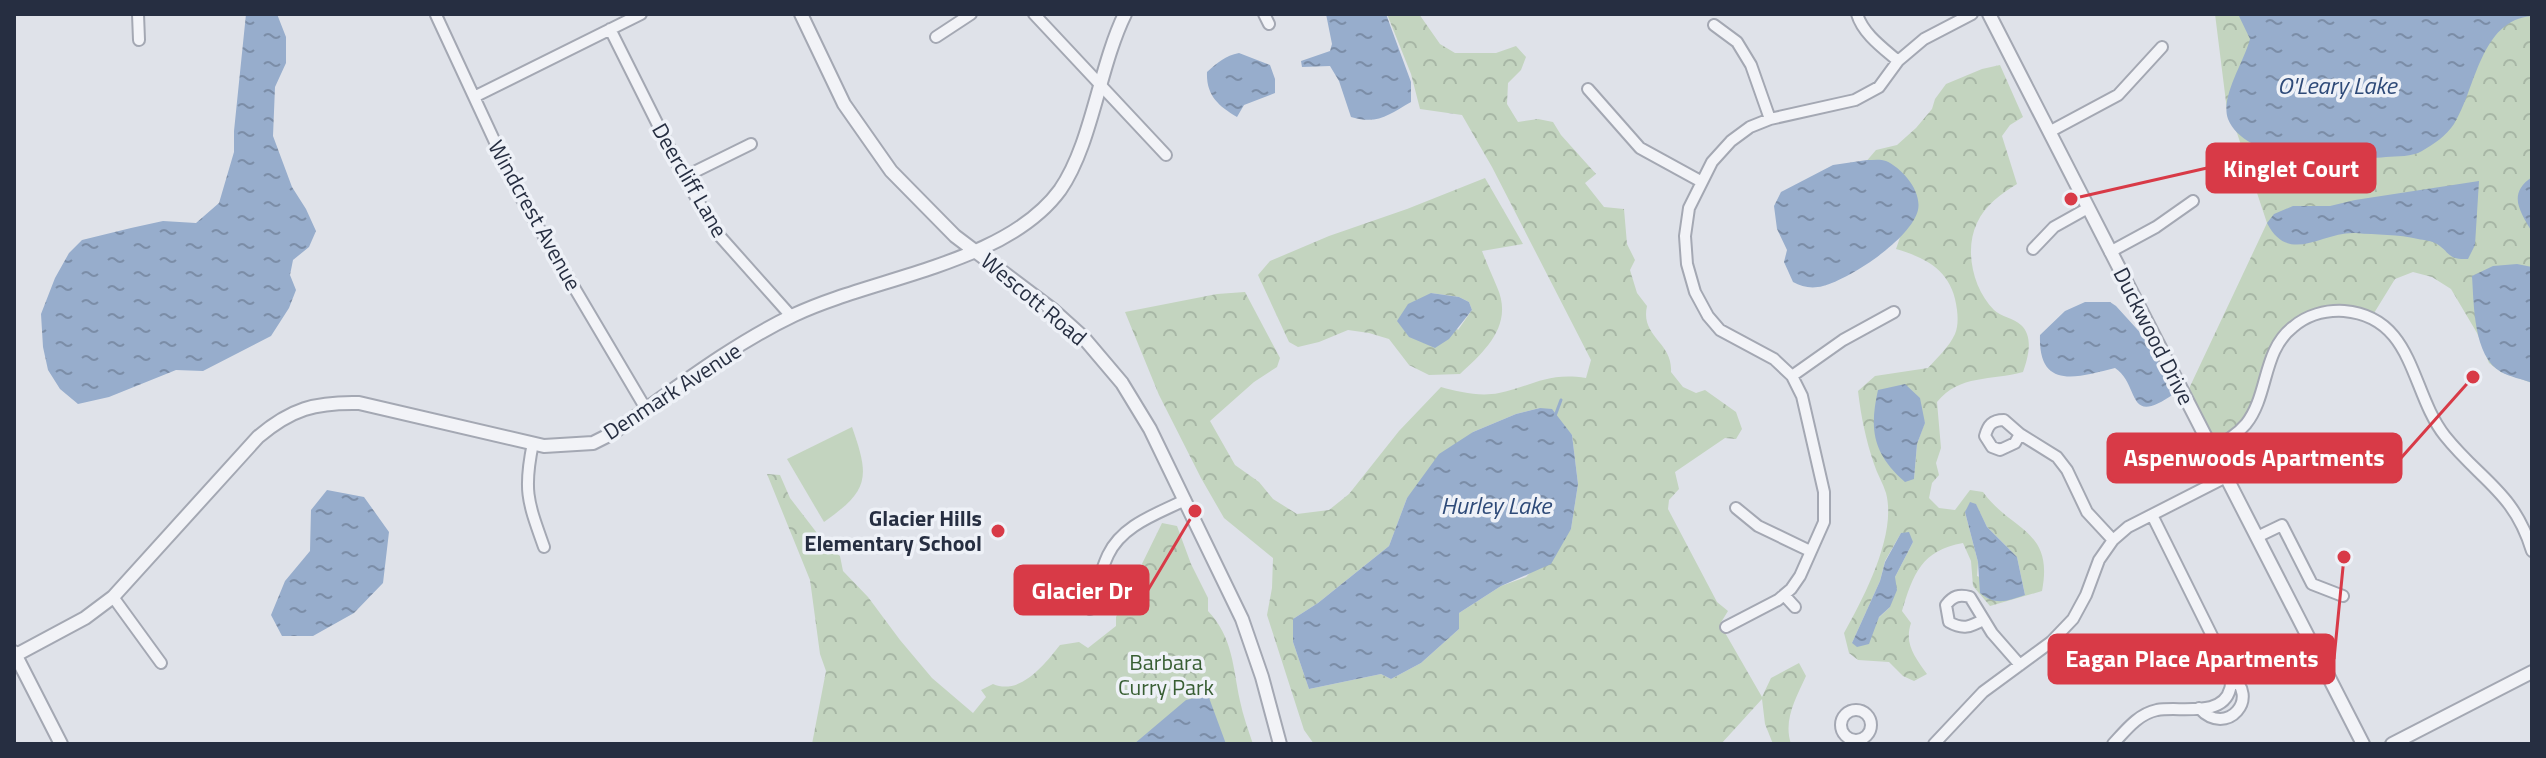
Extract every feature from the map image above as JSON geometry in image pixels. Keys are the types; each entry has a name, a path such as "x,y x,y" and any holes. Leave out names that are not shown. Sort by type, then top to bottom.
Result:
{"street":[{"path":"138,14 139,40"},
{"name":"Windcrest Avenue","path":"433,14 520,196 646,409"},
{"path":"474,97 641,14"},
{"name":"Wescott Road","path":"801,14 844,104 891,171 955,236 1053,310 1083,337 1112,372 1150,429 1242,619 1280,744"},
{"path":"936,37 971,14"},
{"path":"1034,14 1166,155"},
{"name":"Denmark Avenue","path":"15,654 85,618 113,597 258,437 278,420 302,409 330,402 359,403 544,446 593,443 791,316 834,298 977,251 1027,223 1059,190 1078,156 1115,35 1125,14"},
{"path":"1857,14 1871,37 1898,61"},
{"path":"1726,627 1784,595 1800,576 1824,522 1824,492 1802,396 1792,376 1774,359 1720,330 1695,292 1687,264 1685,236 1689,208 1712,162 1731,141 1750,127 1770,119 1855,100 1879,87 1898,61 1924,39 1972,14"},
{"name":"Duckwood Drive","path":"1989,14 2363,744"},
{"path":"1714,25 1737,42 1751,65 1770,119"},
{"name":"Deercliff Lane","path":"610,29 684,177 717,233 791,316"},
{"path":"2049,132 2118,95 2162,47"},
{"path":"1588,89 1640,148 1702,182"},
{"path":"684,177 751,144"},
{"path":"2110,252 2156,227 2193,201"},
{"path":"2033,249 2054,227 2088,208"},
{"path":"2211,449 2233,437 2247,423 2272,353 2281,338 2313,315 2334,310 2356,312 2376,320 2402,346 2428,408 2443,434 2500,491 2517,513 2532,551"},
{"path":"1792,376 1843,340 1894,312"},
{"path":"2020,434 2057,457 2067,470 2087,512 2113,540"},
{"path":"533,443 527,472 527,498 544,547"},
{"path":"1934,744 1983,692 2051,642 2073,619 2099,560 2113,540 2128,527 2226,477"},
{"path":"1090,609 1108,555 1118,539 1132,527 1185,500"},
{"path":"1736,508 1758,526 1810,551"},
{"path":"2113,744 2138,718 2156,710 2213,708 2223,701 2230,689 2229,670 2152,515"},
{"path":"2257,537 2282,525 2312,584 2343,596"},
{"path":"1784,595 1795,607"},
{"path":"113,597 161,663"},
{"path":"1983,620 2020,665"},
{"path":"15,654 61,744"},
{"path":"2392,744 2532,672"},
{"path":"2199,708 2213,719 2234,715 2243,694 2238,682 2230,676"}],"green space":[{"path":"1387,14 1419,14 1440,44 1455,53 1496,53 1516,46 1526,57 1521,70 1508,83 1507,104 1518,122 1538,119 1553,122 1596,174 1585,183 1604,207 1624,209 1627,244 1635,260 1630,270 1637,293 1647,306 1648,325 1667,353 1671,372 1683,387 1696,393 1705,390 1736,412 1742,429 1736,439 1725,438 1675,472 1679,489 1669,500 1668,509 1717,602 1728,611 1720,624 1762,697 1771,678 1799,663 1806,676 1790,718 1791,744 1773,744 1765,724 1762,699 1721,744 1314,744 1304,730 1267,615 1273,558 1224,518 1159,395 1125,312 1217,294 1245,292 1280,358 1277,367 1254,382 1210,421 1235,465 1259,482 1273,499 1297,514 1329,510 1349,494 1399,431 1441,387 1492,394 1550,378 1586,378 1591,360 1492,167 1462,115 1420,109 1411,74","holes":["1540,408 1572,435 1578,484 1571,529 1526,577 1501,586 1459,613 1459,629 1421,663 1391,679 1381,674 1309,689 1293,642 1293,619 1389,546 1407,498 1473,432 1516,414"]},
{"path":"2215,14 2532,14 2532,383 2501,372 2489,363 2477,333 2451,289 2432,277 2413,272 2395,279 2371,318 2353,312 2313,315 2281,339 2247,423 2211,449 2185,397 2267,223 2237,133 2228,118"},
{"path":"2000,65 2023,117 2010,125 2002,136 2017,184 1999,196 1980,217 1973,234 1971,257 1976,280 1987,301 1994,310 2018,323 2028,335 2028,354 2023,372 1966,383 1946,393 1937,402 1941,448 1936,463 1939,475 1932,483 1929,498 1939,508 1955,510 1970,490 1983,492 2036,543 2042,555 2044,571 2042,591 1990,606 1973,586 1971,561 1963,543 1938,551 1915,575 1902,611 1911,623 1909,637 1912,650 1927,674 1914,681 1903,676 1889,662 1858,660 1849,653 1844,633 1877,565 1887,528 1886,493 1866,437 1858,391 1875,376 1928,368 1952,339 1957,328 1957,313 1951,286 1938,269 1896,249 1909,211 1864,164 1876,150 1897,145 1916,128 1932,109 1946,84","holes":["1878,390 1925,422 1917,444 1914,479","1976,505 1987,527 2017,557 2025,595 1977,576 1978,562 1965,512","1901,533 1913,542 1895,577 1890,607 1852,643 1880,581 1885,561"]},
{"path":"1485,178 1523,244 1482,251 1497,287 1502,313 1494,336 1479,356 1460,374 1429,375 1409,365 1389,339 1369,333 1348,330 1298,347 1289,342 1258,275 1270,261 1329,236","holes":["1431,293 1459,297 1469,302 1472,310 1458,330"]},
{"path":"852,427 862,459 862,482 850,501 824,522 787,459"},
{"name":"Barbara Curry Park","path":"767,474 780,475 790,498 827,546 840,556 843,571 868,597 932,678 973,713 986,697 981,690 993,684 1003,687 1022,682 1039,669 1060,645 1079,642 1088,648 1116,626 1116,617 1162,523 1177,526 1208,598 1208,611 1227,642 1253,744 812,744 826,671 820,654 810,580"}],"water":[{"path":"246,14 277,14 286,37 286,63 275,87 273,136 292,187 316,231 309,247 293,260 290,275 296,290 289,308 271,336 203,371 176,370 109,397 78,404 60,389 48,370 43,347 41,314 55,278 69,253 82,240 163,221 196,223 219,203 234,152"},
{"path":"1326,14 1386,14 1411,82 1411,102 1376,119 1351,117 1339,81 1330,66 1302,67 1301,61 1330,51 1332,44"},
{"name":"O'Leary Lake","path":"2238,14 2532,16 2515,20 2490,43 2462,109 2454,124 2440,139 2414,154 2323,159 2299,157 2255,145 2239,134 2228,119 2227,100 2250,39"},
{"path":"1239,53 1270,65 1275,79 1275,93 1244,105 1237,117 1214,99 1207,72 1222,60"},
{"path":"1867,160 1886,161 1910,181 1918,203 1913,221 1878,256 1835,282 1807,287 1793,282 1784,262 1787,250 1777,229 1774,206 1781,192 1833,165"},
{"path":"2532,177 2532,232 2520,210 2518,196 2524,183"},
{"path":"2479,181 2475,245 2468,259 2452,257 2433,242 2395,235 2343,234 2296,245 2276,236 2267,223 2274,214 2293,206 2330,206"},
{"path":"2517,264 2532,267 2532,383 2505,374 2492,364 2480,342 2475,314 2472,276 2493,266"},
{"path":"1431,293 1459,297 1469,302 1472,310 1449,339 1435,348 1409,337 1397,321 1408,304"},
{"path":"2085,302 2110,302 2116,306 2146,339 2175,393 2148,407 2136,400 2123,375 2115,368 2087,375 2063,376 2046,365 2041,353 2040,335 2065,311"},
{"path":"1905,384 1920,398 1925,423 1917,444 1914,479 1905,482 1880,451 1874,417 1878,390"},
{"name":"Hurley Lake","path":"1540,408 1552,409 1572,435 1578,484 1571,529 1551,564 1501,586 1459,613 1459,629 1421,663 1391,679 1381,674 1309,689 1293,642 1293,619 1389,546 1407,498 1439,454 1473,432 1516,414"},
{"path":"327,490 364,497 389,532 383,583 354,613 313,636 282,636 271,615 285,581 310,551 311,510"},
{"path":"1970,502 1976,504 1987,527 2017,557 2025,595 1996,601 1980,593 1978,562 1965,512"},
{"path":"1909,532 1913,542 1895,577 1897,590 1890,607 1879,617 1869,644 1857,647 1852,643 1880,581 1885,562 1901,533"},
{"path":"1208,695 1226,744 1134,744 1186,700"}],"waterway":[{"path":"1555,416 1561,400"}],"place":[{"name":"Kinglet Court","path":"2071,199"},
{"name":"Aspenwoods Apartments","path":"2473,377"},
{"name":"Glacier Dr","path":"1195,511"},
{"name":"Glacier Hills Elementary School","path":"998,531"},
{"name":"Eagan Place Apartments","path":"2344,557"}]}
